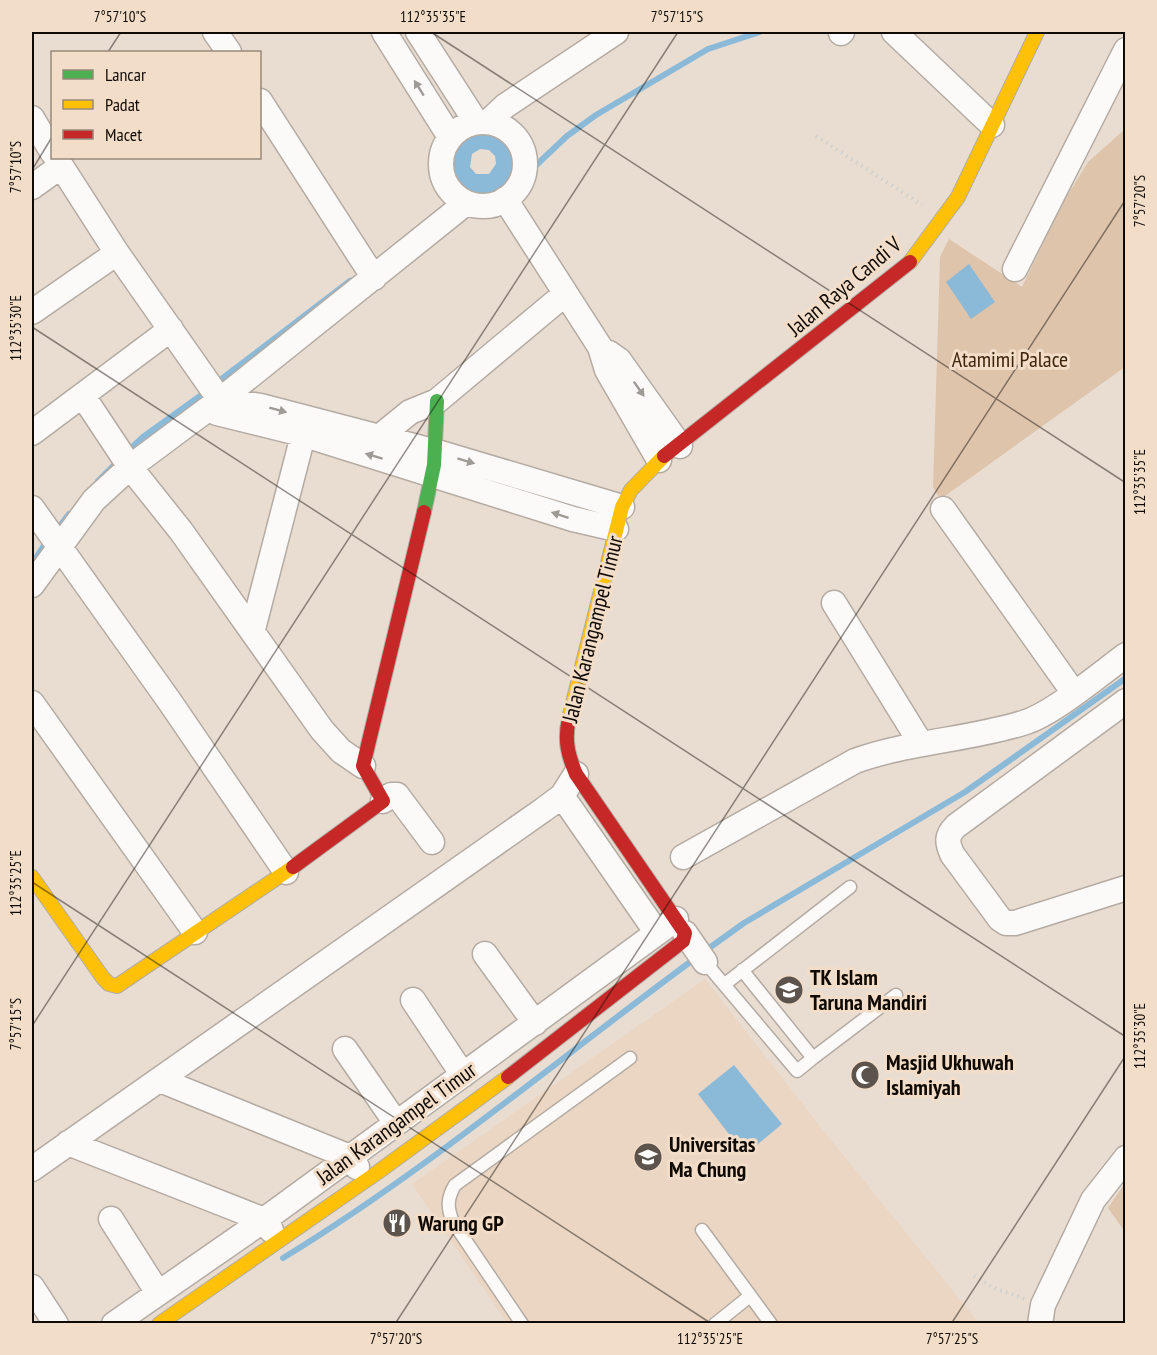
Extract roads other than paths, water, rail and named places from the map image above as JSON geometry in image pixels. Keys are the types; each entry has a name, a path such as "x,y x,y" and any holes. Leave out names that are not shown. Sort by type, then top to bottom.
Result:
{"street":[{"path":"215,32 228,51"},
{"path":"386,32 450,137"},
{"path":"418,32 482,122 509,131 517,139 524,160 520,183 505,199 492,205 466,202 451,191 442,174 442,155 450,137 462,127 482,122 505,106 586,40 616,32"},
{"path":"894,32 992,125"},
{"name":"Jalan Raya Candi V","path":"623,509 659,460 680,446 907,266 958,197 1037,32"},
{"path":"1015,269 1125,50"},
{"path":"261,102 374,278"},
{"path":"32,118 51,150"},
{"path":"32,187 56,159 117,253 171,329 213,398 435,463"},
{"path":"505,199 600,347 607,370 659,460"},
{"path":"32,585 53,538 94,500 125,460 213,398 374,278 466,202"},
{"path":"32,312 117,253"},
{"path":"378,438 410,412 437,401 565,294"},
{"path":"32,433 171,329"},
{"path":"600,347 619,360 680,446"},
{"path":"83,396 125,460 253,629 322,730 341,751 363,766 383,801"},
{"path":"363,766 435,463 437,401"},
{"path":"304,426 378,438 573,519 623,509"},
{"path":"253,629 304,426"},
{"path":"32,508 286,872"},
{"name":"Jalan Karangampel Timur","path":"623,509 566,731 567,752 576,774 683,939"},
{"path":"943,509 1074,693"},
{"path":"834,603 920,742"},
{"path":"683,857 855,761 884,750 958,737 1028,721 1074,693 1125,655"},
{"path":"1125,701 956,826 948,833 947,842 952,854 1000,919 1006,923 1015,923 1125,888"},
{"path":"32,703 195,932"},
{"path":"32,1169 562,796 576,774"},
{"path":"32,877 109,984 117,986 286,872 391,795 397,795 432,842"},
{"path":"562,796 683,939"},
{"name":"Jalan Karangampel Timur","path":"114,1323 264,1220 535,1023 683,939"},
{"name":"Jalan Karangampel Timur","path":"159,1323 367,1181 677,948 683,939"},
{"path":"486,954 535,1023"},
{"path":"412,1000 463,1074"},
{"path":"345,1049 396,1123"},
{"path":"160,1080 350,1157 367,1181"},
{"path":"68,1143 264,1220 278,1241"},
{"path":"1042,1318 1093,1200 1125,1158"},
{"path":"111,1219 158,1293"},
{"path":"32,1287 56,1323"}],"lane":[{"path":"725,984 850,887"},
{"path":"683,939 725,984 797,1071 896,994"},
{"path":"742,970 813,1058"},
{"path":"522,1323 453,1222 449,1212 450,1194 455,1185 630,1058"},
{"path":"702,1230 771,1323"},
{"path":"715,1323 750,1296"}],"water":[{"path":"482,131 490,133 503,140 512,151 515,165 513,173 510,180 500,190 479,195 467,191 457,183 452,172 451,159 455,147 466,137","holes":["480,149 489,150 495,156 496,164 489,174 476,174 470,167 472,154"]},
{"path":"969,264 995,302 971,319 946,282"},
{"path":"734,1065 782,1124 745,1155 698,1094"}],"waterway":[{"path":"530,171 567,136 596,115 708,49 760,32"},
{"path":"215,384 350,281"},
{"path":"127,452 143,437 207,391"},
{"path":"98,481 120,459"},
{"path":"55,532 69,514"},
{"path":"32,564 48,539"},
{"path":"705,951 744,923 965,792 1126,678"},
{"path":"283,1258 390,1188 697,957"}],"place":[{"name":"TK Islam Taruna Mandiri","path":"789,990"},
{"name":"Masjid Ukhuwah Islamiyah","path":"865,1075"},
{"name":"Universitas Ma Chung","path":"648,1157"},
{"name":"Warung GP","path":"397,1223"}],"park label":[{"name":"Atamimi Palace","path":"1010,359"}]}
